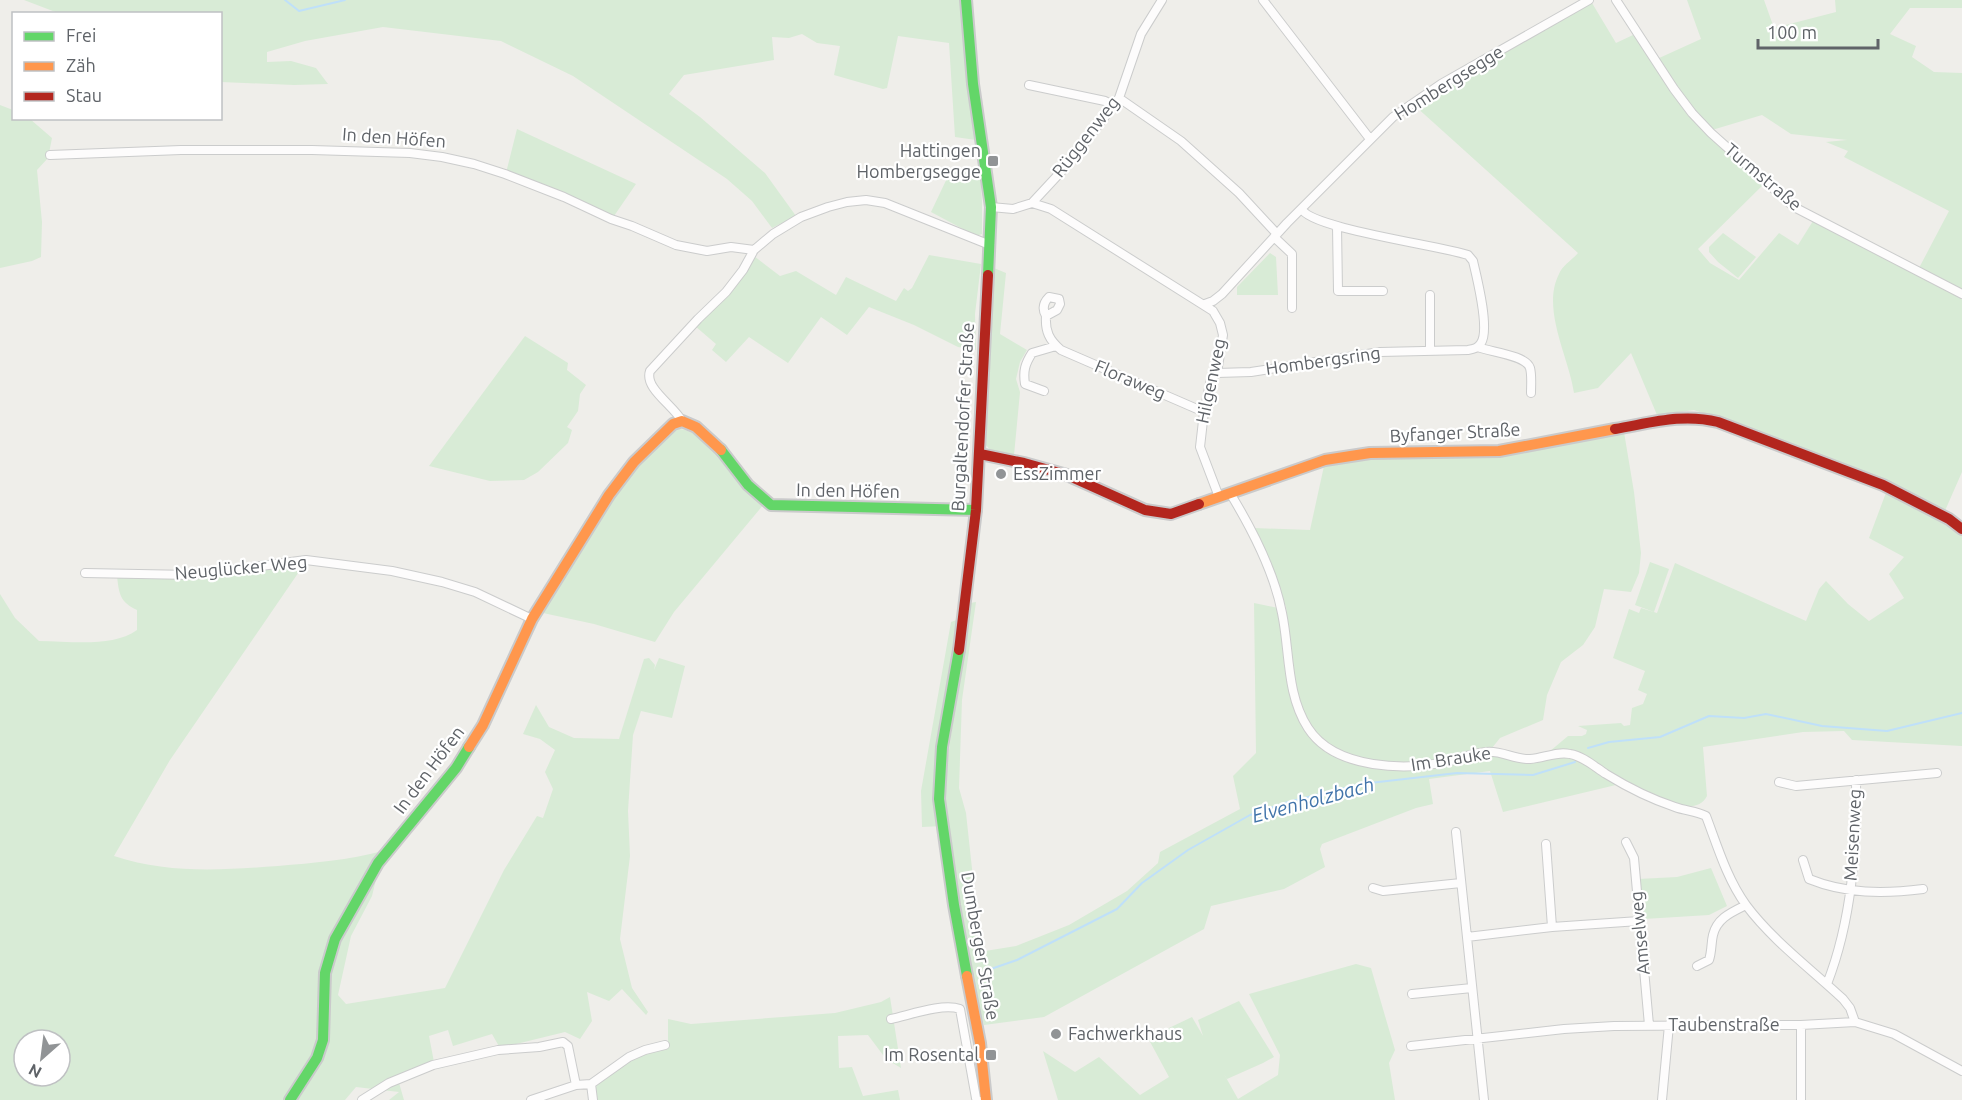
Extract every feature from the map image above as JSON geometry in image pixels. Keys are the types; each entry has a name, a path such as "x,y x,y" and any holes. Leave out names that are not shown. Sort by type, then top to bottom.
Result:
{"street":[{"name":"Burgaltendorfer Straße","path":"945,834 939,799 942,747 957,657 976,510 991,207 973,84 966,0"},
{"name":"Rüggenweg","path":"1032,203 1076,155 1119,98 1141,34 1162,0"},
{"path":"1263,0 1370,139"},
{"name":"Hombergsegge","path":"1204,304 1222,294 1393,117 1441,84 1589,0"},
{"name":"Turmstraße","path":"1616,0 1692,113 1711,133 1794,207 1962,294"},
{"path":"1029,85 1105,101 1113,105"},
{"path":"1119,98 1181,141 1239,193 1292,254 1292,308"},
{"name":"In den Höfen","path":"50,155 181,150 312,150 410,153 442,157 505,174 676,245 707,251 731,247 754,250"},
{"name":"In den Höfen","path":"976,510 771,505 756,493 713,442 697,428 682,421 676,411 649,383 648,376 650,370 726,292 754,250 773,234 801,217 837,204 866,200 885,203 990,245"},
{"path":"991,207 1013,209 1032,203 1051,209 1204,304"},
{"path":"1302,209 1309,217 1337,226 1471,257 1484,327 1483,340 1478,347"},
{"path":"1337,226 1338,291 1383,291"},
{"path":"1430,295 1430,350"},
{"name":"Hilgenweg","path":"1204,304 1213,311 1223,335 1217,373 1211,379 1200,432 1200,447 1219,496"},
{"path":"1044,391 1025,384 1023,374 1032,353 1056,346 1046,327 1046,316"},
{"name":"Floraweg","path":"1056,346 1204,412"},
{"name":"Hombergsring","path":"1217,373 1251,372 1380,352 1468,350 1478,347 1516,357 1527,363 1530,369 1531,393"},
{"name":"Byfanger Straße","path":"980,454 1037,466 1090,484 1146,511 1160,514 1171,513 1325,460 1370,453 1499,451 1677,417 1698,417 1718,422 1883,485 1949,519 1962,529"},
{"name":"In den Höfen","path":"290,1100 317,1058 323,1040 325,973 335,939 378,863 450,776 483,724 532,619 621,478 673,424 682,421"},
{"name":"Im Brauke","path":"1230,493 1252,531 1275,589 1282,612 1297,704 1302,718 1317,739 1340,754 1374,765 1407,767 1450,761 1488,751 1523,759 1561,753 1580,757 1619,782 1658,801 1706,816 1731,878 1746,905 1785,947 1850,1008 1855,1023"},
{"name":"Neuglücker Weg","path":"85,573 192,575 306,560 392,571 442,582 476,592 532,619"},
{"name":"Meisenweg","path":"1779,782 1796,786 1936,773"},
{"name":"Meisenweg","path":"1827,984 1837,955 1850,891 1855,838 1856,780"},
{"path":"1456,832 1484,1100"},
{"name":"Dumberger Straße","path":"945,834 962,947 980,1043 986,1100"},
{"name":"Amselweg","path":"1626,842 1634,858 1649,1025"},
{"path":"1546,844 1552,927"},
{"name":"Meisenweg","path":"1803,860 1809,879 1850,891 1886,893 1923,889"},
{"path":"1373,888 1383,891 1461,883"},
{"path":"1697,966 1709,960 1713,949 1713,936 1722,918 1746,905"},
{"path":"1467,937 1552,927 1639,921"},
{"path":"1412,994 1472,988"},
{"name":"Dumberger Straße","path":"891,1019 952,1006 960,1009 978,1100"},
{"name":"Taubenstraße","path":"1411,1046 1564,1029 1649,1025 1855,1023 1894,1034 1962,1071"},
{"path":"1662,1100 1669,1025"},
{"path":"1801,1025 1801,1100"},
{"path":"362,1100 389,1083 433,1065 498,1050 539,1047 563,1042 568,1046 576,1085"},
{"path":"531,1100 576,1085 591,1084 629,1057 645,1050 665,1046"},
{"path":"591,1084 593,1100"}],"green space":[{"path":"24,0 962,0 976,140 955,137 949,43 898,36 887,88 883,89 834,75 840,46 817,43 802,34 789,38 772,37 774,60 684,75 669,94 700,117 765,173 796,216 772,228 752,201 727,179 573,76 501,41 383,27 305,41 267,52 267,62 291,61 316,68 328,84 222,82 222,12 55,12"},
{"path":"1687,0 1764,0 1774,28 1836,12 1835,0 1962,0 1962,8 1910,8 1890,34 1916,46 1912,57 1934,72 1962,73 1962,291 1919,268 1949,211 1844,157 1848,151 1826,142 1847,140 1791,134 1762,115 1712,130 1695,111 1657,59 1701,39"},
{"path":"1592,3 1616,43 1633,35 1706,134 1742,163 1763,185 1698,249 1710,263 1739,280 1779,233 1798,245 1813,221 1962,298 1962,472 1944,513 1764,436 1694,410 1657,415 1631,353 1598,388 1574,393 1558,333 1553,302 1554,288 1560,271 1578,253 1414,105 1513,46"},
{"path":"0,105 12,110 12,120 31,120 52,138 48,158 37,170 42,222 41,257 0,268"},
{"path":"517,129 636,184 614,216 506,173"},
{"path":"957,170 980,173 982,234 976,236 931,212 950,172"},
{"path":"1723,233 1756,257 1738,278 1709,252 1709,247"},
{"path":"1270,253 1276,257 1278,295 1237,295 1237,287"},
{"path":"929,255 981,264 975,314 976,350 958,347 914,325 869,307 847,335 821,317 788,363 749,337 726,362 712,350 716,344 695,326 754,256 780,276 796,271 836,295 846,277 896,301 904,288 908,291 912,288"},
{"path":"994,268 1006,273 1000,334 1027,350 1020,362 1016,379 1020,392 1014,455 992,452 986,445"},
{"path":"525,336 568,363 567,370 586,385 580,394 578,411 567,427 572,430 568,443 538,472 524,480 490,481 429,466"},
{"path":"679,429 701,438 736,472 764,504 674,612 655,642 594,624 543,613 624,480 670,432"},
{"path":"1624,432 1641,553 1639,573 1631,592 1604,589 1595,627 1583,645 1561,662 1547,695 1543,720 1500,738 1492,748 1450,759 1406,765 1374,763 1339,753 1319,740 1303,717 1293,687 1286,607 1254,528 1310,530 1324,466"},
{"path":"1887,490 1962,531 1962,746 1852,740 1844,731 1803,732 1703,747 1707,796 1697,805 1682,806 1643,792 1577,752 1549,752 1568,736 1586,734 1587,730 1578,726 1621,723 1624,726 1630,725 1632,708 1643,704 1647,694 1638,690 1645,671 1613,658 1629,609 1639,613 1641,608 1657,613 1675,563 1806,621 1819,589 1826,581 1848,604 1869,621 1904,598 1889,574 1904,557 1869,538"},
{"path":"1650,562 1669,569 1654,612 1635,605"},
{"path":"305,563 170,760 114,856 155,866 216,869 318,862 383,851 372,896 351,936 338,995 346,1004 445,988 504,870 537,816 543,818 553,789 545,772 555,750 540,739 523,734 536,705 549,727 574,738 619,739 644,659 649,658 655,665 654,670 659,658 685,666 672,718 641,711 633,735 628,811 630,856 620,939 632,988 648,1012 646,1015 622,989 609,1001 587,992 592,1021 580,1039 565,1032 500,1048 492,1034 453,1046 448,1030 429,1036 434,1062 397,1076 404,1100 389,1100 399,1092 356,1087 345,1100 0,1100 0,594 15,618 39,641 77,642 116,639 137,630 137,610 121,597 117,576 157,577"},
{"path":"976,602 962,700 959,788 966,813 973,878 965,882 979,952 1016,946 1069,925 1127,891 1158,863 1160,852 1240,809 1233,776 1256,753 1254,603 1278,608 1299,718 1339,755 1407,769 1479,755 1495,754 1531,761 1562,756 1578,759 1620,784 1503,812 1490,771 1429,779 1433,804 1416,808 1322,844 1320,849 1325,867 1284,889 1211,906 1204,929 1044,1017 984,1025 973,985 942,798 970,603"},
{"path":"962,618 942,747 943,826 922,827 921,791 951,622"},
{"path":"1711,868 1727,906 1709,915 1644,919 1638,879 1677,877"},
{"path":"1356,964 1371,968 1395,1050 1389,1063 1395,1100 1058,1100 1043,1051 1075,1072 1099,1057 1140,1095 1169,1077 1148,1038 1192,1017 1203,1036 1198,1020 1239,1001 1274,1057 1227,1079 1224,1074 1238,1099 1278,1075 1280,1055 1249,994"},
{"path":"890,997 901,1068 886,1059 868,1035 838,1036 839,1068 852,1067 863,1096 898,1090 900,1100 596,1100 596,1087 599,1082 632,1059 668,1046 668,1019 691,1024 835,1013 881,1002"}],"waterway":[{"path":"285,0 299,11 345,0"},
{"name":"Elvenholzbach","path":"1588,748 1609,742 1660,737 1709,716 1744,718 1766,714 1822,726 1887,731 1962,713"},
{"name":"Elvenholzbach","path":"985,971 1017,960 1117,909 1142,883 1188,850 1250,815 1288,802 1361,784 1457,773 1533,775 1575,762"}],"traffic: fast":[{"path":"966,0 973,84 991,207 988,275"},
{"path":"721,450 748,485 771,505 976,510"},
{"path":"959,650 942,747 939,799 967,976"},
{"path":"290,1100 317,1058 323,1040 325,973 335,939 378,863 456,768 469,747"}],"traffic: slow":[{"path":"469,747 483,725 532,619 609,495 634,462 673,424 682,421 696,427 721,450"},
{"path":"1199,504 1325,460 1370,453 1499,451 1615,429"},
{"path":"967,976 980,1043 986,1100"}],"traffic: jam":[{"path":"959,650 976,510 988,275"},
{"path":"1615,429 1692,418 1718,422 1883,485 1949,519 1962,529"},
{"path":"980,454 1067,475 1145,510 1171,514 1199,504"}],"place":[{"name":"Hattingen Hombergsegge","path":"993,161"},
{"name":"EssZimmer","path":"1001,474"},
{"name":"Fachwerkhaus","path":"1056,1034"},
{"name":"Im Rosental","path":"991,1055"}]}
